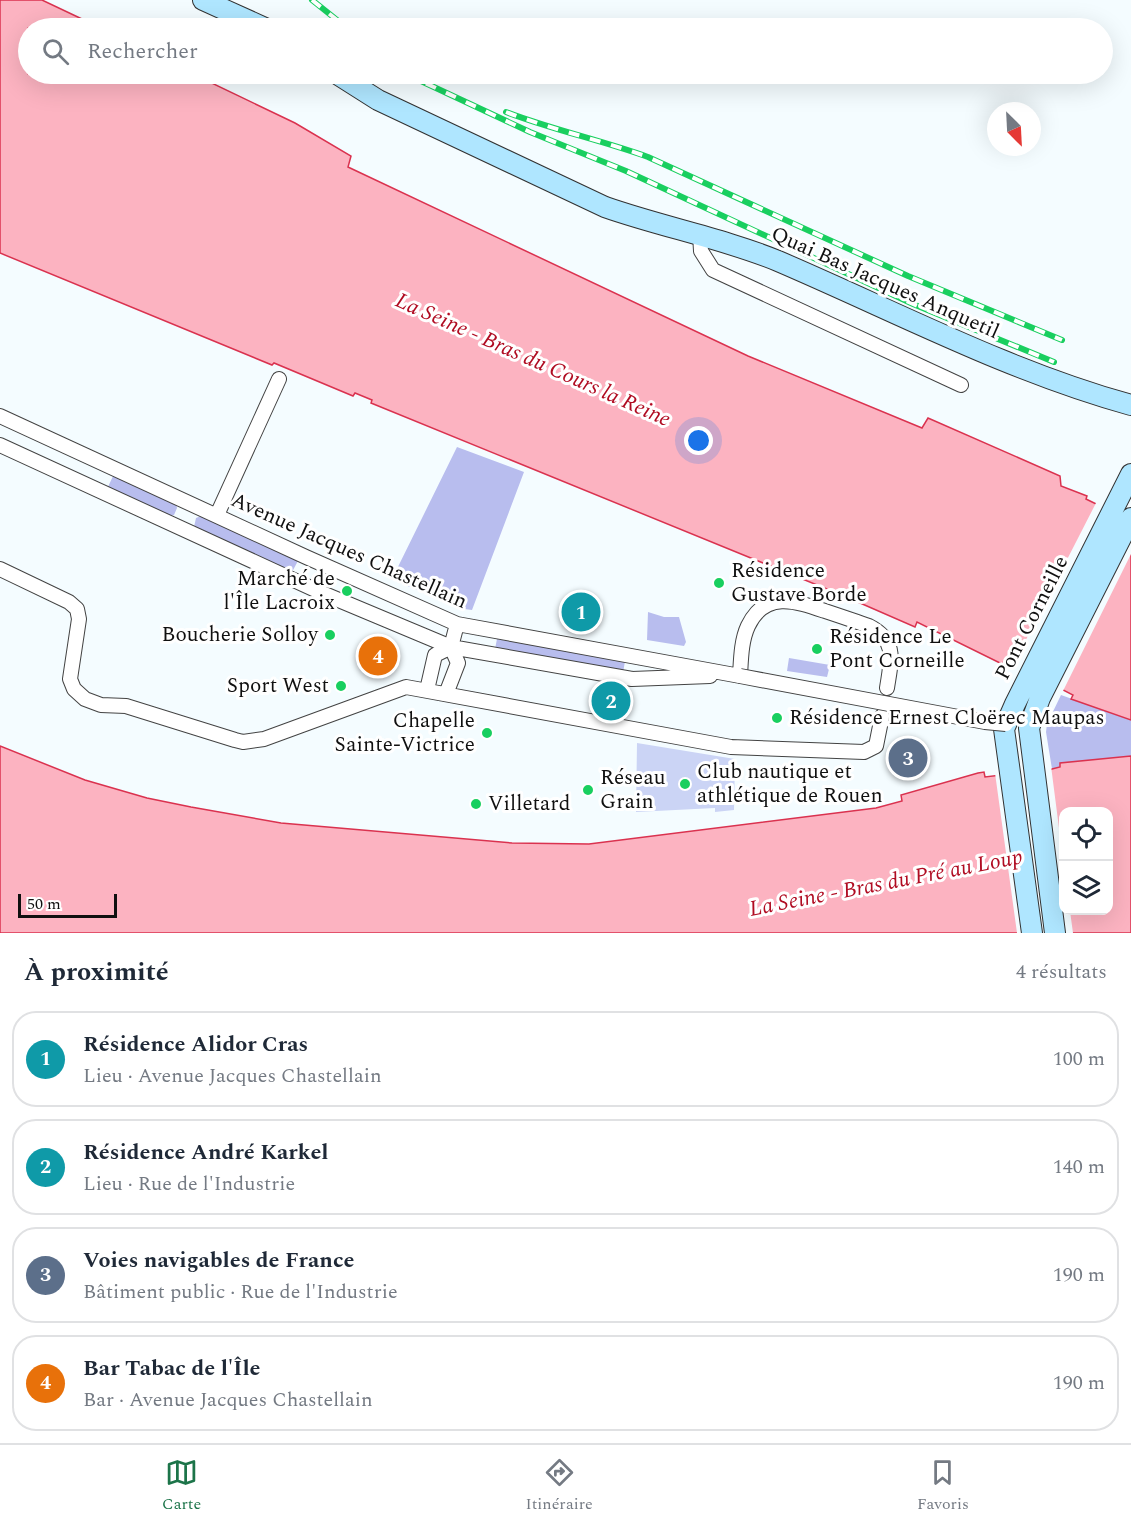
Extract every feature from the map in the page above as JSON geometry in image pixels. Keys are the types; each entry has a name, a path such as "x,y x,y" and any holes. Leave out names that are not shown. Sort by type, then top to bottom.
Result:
{"main road":[{"path":"203,0 243,18"},
{"name":"Quai Bas Jacques Anquetil","path":"353,84 378,100 605,207 642,220 735,244 1030,373 1131,405"},
{"name":"Pont Corneille","path":"1032,933 1004,736 1006,724 1131,474"},
{"name":"Pont Corneille","path":"1055,933 1029,728 1040,698 1131,518"}],"street":[{"path":"700,234 701,251 713,270 962,385"},
{"path":"217,515 279,379"},
{"name":"Avenue Jacques Chastellain","path":"0,416 457,624 976,721 1029,728"},
{"name":"Avenue Jacques Chastellain","path":"0,445 322,593 451,647 632,678 736,676"},
{"path":"181,529 194,505"},
{"path":"0,569 69,602 77,609 79,619 70,679 74,689 85,699 101,705 126,706 243,742 264,739 406,687 731,747 864,752 876,746 882,716"},
{"path":"322,593 335,570"},
{"path":"736,676 746,633 752,620 768,605 789,600 869,626 879,632 887,641 891,652 887,688"},
{"path":"446,694 458,663 451,647 457,624"},
{"path":"427,690 435,655 451,647"}],"shaded area":[{"path":"457,447 524,472 472,610 457,608 392,579"},
{"path":"114,474 176,503 177,508 174,515 168,516 107,489"},
{"path":"201,516 299,559 292,572 194,527 196,518"},
{"path":"648,612 664,617 679,617 686,642 684,646 647,640"},
{"path":"497,639 625,661 623,673 495,649"},
{"path":"789,658 830,665 827,677 787,671"},
{"path":"1061,695 1131,720 1131,756 1060,763 1060,767 1052,769 1046,732 1047,724"},
{"name":"Club nautique et athlétique de Rouen","path":"637,743 735,759 734,810 715,812 715,808 636,812"}],"water":[{"name":"La Seine - Bras du Cours la Reine","path":"0,0 42,0 80,18 18,18 18,84 214,84 295,123 351,156 348,167 748,356 922,428 928,418 1060,476 1061,486 1087,496 1086,499 1131,521 1131,720 1071,699 1073,695 1005,660 1002,664 917,622 915,627 371,403 372,400 355,393 353,396 274,363 272,365 0,253"},
{"name":"La Seine - Bras du Pré au Loup","path":"0,746 85,780 147,798 281,823 512,843 589,844 876,808 902,801 901,795 978,773 984,772 985,777 1052,769 1060,767 1060,763 1131,756 1131,933 0,933"}],"pier":[{"path":"1097,501 1131,517 1131,554 1062,693 1012,667"},
{"path":"1051,766 1059,828 1059,915 1071,915 1073,933 1017,933 995,773"}],"railway":[{"path":"312,0 334,18"},
{"path":"427,84 530,132 626,171 913,304 1054,362"},
{"path":"506,112 648,157 908,276 1062,340"}],"place":[{"name":"Résidence Gustave Borde","path":"719,583"},
{"name":"Marché de l'Île Lacroix","path":"347,591"},
{"name":"Résidence Alidor Cras","path":"581,612"},
{"name":"Boucherie Solloy","path":"330,635"},
{"name":"Résidence Le Pont Corneille","path":"817,649"},
{"name":"Bar Tabac de l'Île","path":"378,656"},
{"name":"Sport West","path":"341,686"},
{"name":"Résidence André Karkel","path":"611,701"},
{"name":"Résidence Ernest Cloërec Maupas","path":"777,718"},
{"name":"Chapelle Sainte-Victrice","path":"487,733"},
{"name":"Voies navigables de France","path":"908,758"},
{"name":"Club nautique et athlétique de Rouen","path":"685,784"},
{"name":"Réseau Grain","path":"588,790"},
{"name":"Villetard","path":"476,804"}]}
